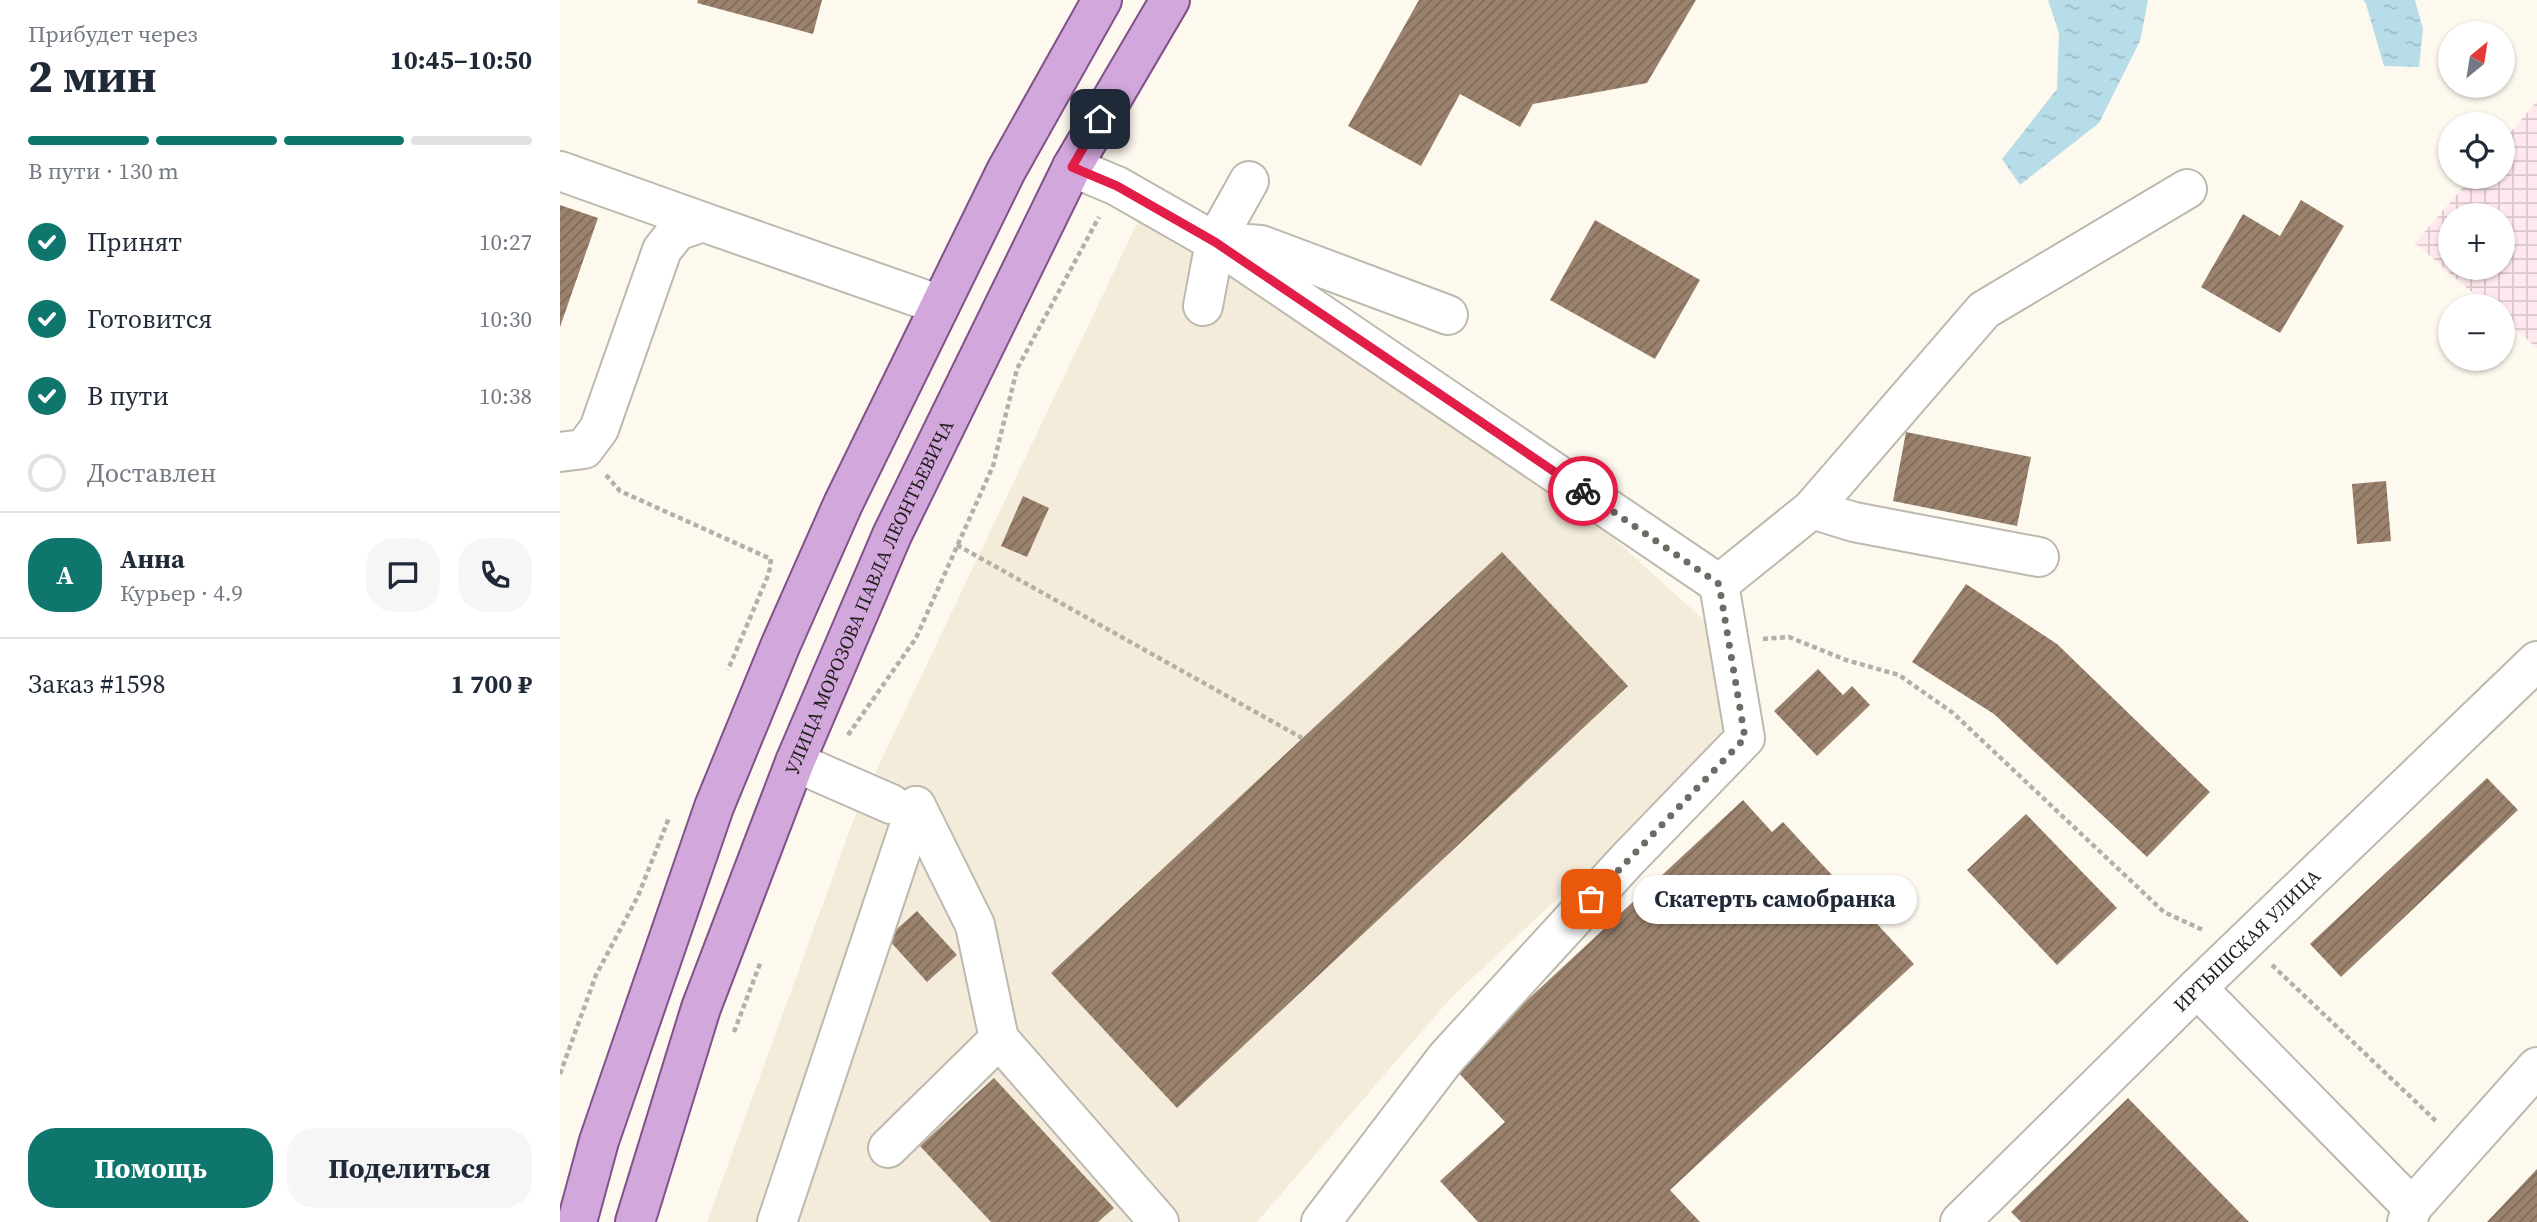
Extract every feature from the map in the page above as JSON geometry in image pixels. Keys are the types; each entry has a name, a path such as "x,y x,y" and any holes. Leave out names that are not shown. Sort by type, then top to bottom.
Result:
{"main road":[{"path":"577,1222 600,1141 714,807 781,644 842,504 1006,171 1102,0"},
{"name":"УЛИЦА МОРОЗОВА ПАВЛА ЛЕОНТЬЕВИЧА","path":"635,1222 701,1008 794,762 892,535 1072,167 1170,0"}],"street":[{"path":"1072,167 1117,186 1215,242 1719,584 1745,738 1627,860 1446,1058 1321,1222"},
{"path":"560,171 940,305"},
{"path":"1203,306 1215,242 1249,181"},
{"path":"1719,584 1812,509 1984,310 2187,189"},
{"path":"572,451 599,429 662,250 677,232 703,222"},
{"path":"1215,242 1261,244 1448,316"},
{"path":"1812,509 1854,522 2039,557"},
{"name":"ИРТЫШСКАЯ УЛИЦА","path":"1960,1222 2197,988 2537,661"},
{"path":"794,762 904,805 975,925 999,1039 1159,1222"},
{"path":"777,1222 904,805"},
{"path":"2197,988 2410,1215 2537,1067"},
{"path":"888,1148 999,1039"}],"path":[{"path":"879,690 915,638 993,467 1017,369 1076,256 1117,186"},
{"path":"572,451 620,491 771,559 769,573 725,678"},
{"path":"957,545 1303,738"},
{"path":"1753,640 1789,637 1846,660 1899,675 1953,713 2164,912 2262,957 2465,1148"},
{"path":"560,1074 596,975 638,896 674,806"}],"shaded area":[{"path":"2537,101 2537,348 2515,329 2515,294 2474,294 2458,280 2515,280 2515,203 2450,203 2462,189 2515,189 2515,127"},
{"path":"2438,216 2438,263 2415,243"},
{"path":"1139,219 1539,471 1713,628 1733,734 1450,999 1257,1222 707,1222 856,813"}],"water":[{"path":"2048,0 2148,0 2140,41 2099,123 2020,185 2002,159 2057,89 2059,33"},
{"path":"2363,0 2415,0 2423,29 2419,67 2384,66"}],"building":[{"path":"698,0 822,0 813,34 697,3"},
{"path":"1419,0 1696,0 1647,83 1533,104 1520,127 1460,94 1421,166 1348,126"},
{"path":"2301,200 2344,226 2280,333 2201,287 2243,214 2280,236"},
{"path":"560,205 598,218 560,327"},
{"path":"1595,220 1700,280 1655,359 1550,300"},
{"path":"1906,432 2031,457 2017,526 1893,501"},
{"path":"2386,481 2391,541 2357,544 2352,484"},
{"path":"1023,496 1049,508 1027,557 1001,546"},
{"path":"1502,552 1628,686 1177,1108 1051,973"},
{"path":"1966,584 2057,644 2210,792 2147,857 1994,714 1912,662"},
{"path":"1818,669 1843,695 1852,686 1870,705 1817,756 1774,711"},
{"path":"2487,778 2518,810 2341,977 2310,944"},
{"path":"1743,800 1772,832 1783,822 1914,964 1670,1190 1700,1222 1478,1222 1440,1181 1505,1122 1454,1068"},
{"path":"2026,814 2117,908 2057,965 1967,870"},
{"path":"917,911 957,955 927,982 887,938"},
{"path":"994,1078 1114,1208 1098,1222 991,1222 920,1146"},
{"path":"2128,1098 2249,1222 2021,1222 2011,1212"},
{"path":"2537,1169 2537,1222 2487,1222"}],"way so far":[{"path":"1583,491 1719,584 1745,738 1591,899"}],"place":[{"name":"Скатерть самобранка","path":"1591,899"}],"route":[{"path":"1100,119 1072,167 1117,186 1215,242 1583,491"}]}
